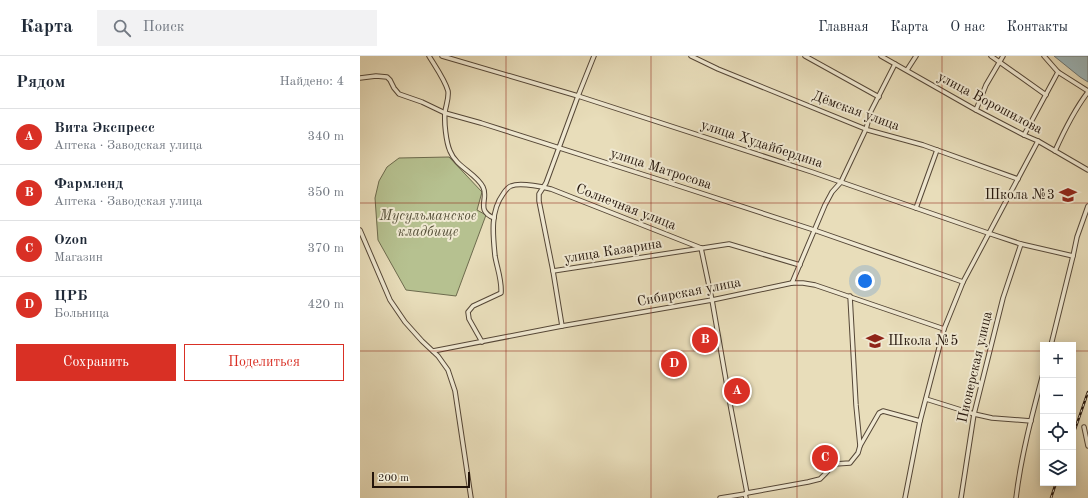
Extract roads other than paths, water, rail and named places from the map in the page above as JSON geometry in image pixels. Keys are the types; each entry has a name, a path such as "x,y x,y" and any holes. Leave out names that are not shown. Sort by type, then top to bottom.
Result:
{"street":[{"path":"429,56 446,85 448,93 445,114 450,152 457,161 479,181 485,194 483,203 484,209 488,215 494,218 493,228 501,293 473,306 468,312 469,319 482,342"},
{"name":"улица Худайбердина","path":"442,56 578,96 812,172 988,234 1021,244 1073,256"},
{"path":"562,326 539,194 546,183 594,56"},
{"name":"Дёмская улица","path":"691,56 718,69 866,129 938,150 1018,179"},
{"path":"805,56 879,97"},
{"name":"улица Ворошилова","path":"881,56 976,110 1024,136 1038,141 1088,170"},
{"path":"907,70 916,56"},
{"path":"991,56 1046,95"},
{"path":"976,110 986,85 1003,56"},
{"path":"1044,56 1058,72 1088,91 1081,101 1055,151"},
{"path":"792,283 814,230 832,192 841,182 866,129 871,111 895,64"},
{"path":"1024,136 1058,72"},
{"name":"улица Матросова","path":"360,78 376,76 387,77 399,94 422,102 445,114 481,123 673,184 814,230 963,282"},
{"path":"905,498 920,421 944,329 963,282 1038,141"},
{"path":"916,208 938,150"},
{"name":"Солнечная улица","path":"494,218 500,198 506,189 512,185 543,187 701,248"},
{"path":"1051,342 1077,237 1088,206"},
{"path":"360,230 390,300 405,322 438,356 448,370 455,391 471,498"},
{"name":"улица Казарина","path":"553,271 728,244 800,265"},
{"name":"Пионерская улица","path":"961,498 974,414 1003,298 1021,244"},
{"path":"701,248 712,300 746,495"},
{"name":"Сибирская улица","path":"433,351 562,326 712,300 792,283 815,285 944,329"},
{"path":"850,296 856,405 860,446"},
{"path":"1016,498 1018,480 1042,378"},
{"path":"926,399 992,418 1031,421"},
{"path":"720,498 746,495 820,479 833,465 850,463 858,453 860,446 879,413 883,411 920,421"},
{"path":"1084,427 1088,446"}],"water":[{"path":"1054,56 1088,56 1088,82 1080,77"}],"railway":[{"path":"1076,426 1088,392"},
{"path":"1051,498 1055,486"}],"place":[{"name":"Школа №3","path":"1068,195"},
{"name":"Фармленд","path":"705,340"},
{"name":"Школа №5","path":"875,341"},
{"name":"ЦРБ","path":"674,364"},
{"name":"Вита Экспресс","path":"737,391"},
{"name":"Ozon","path":"825,458"}],"park label":[{"name":"Мусульманское кладбище","path":"428,224"}]}
